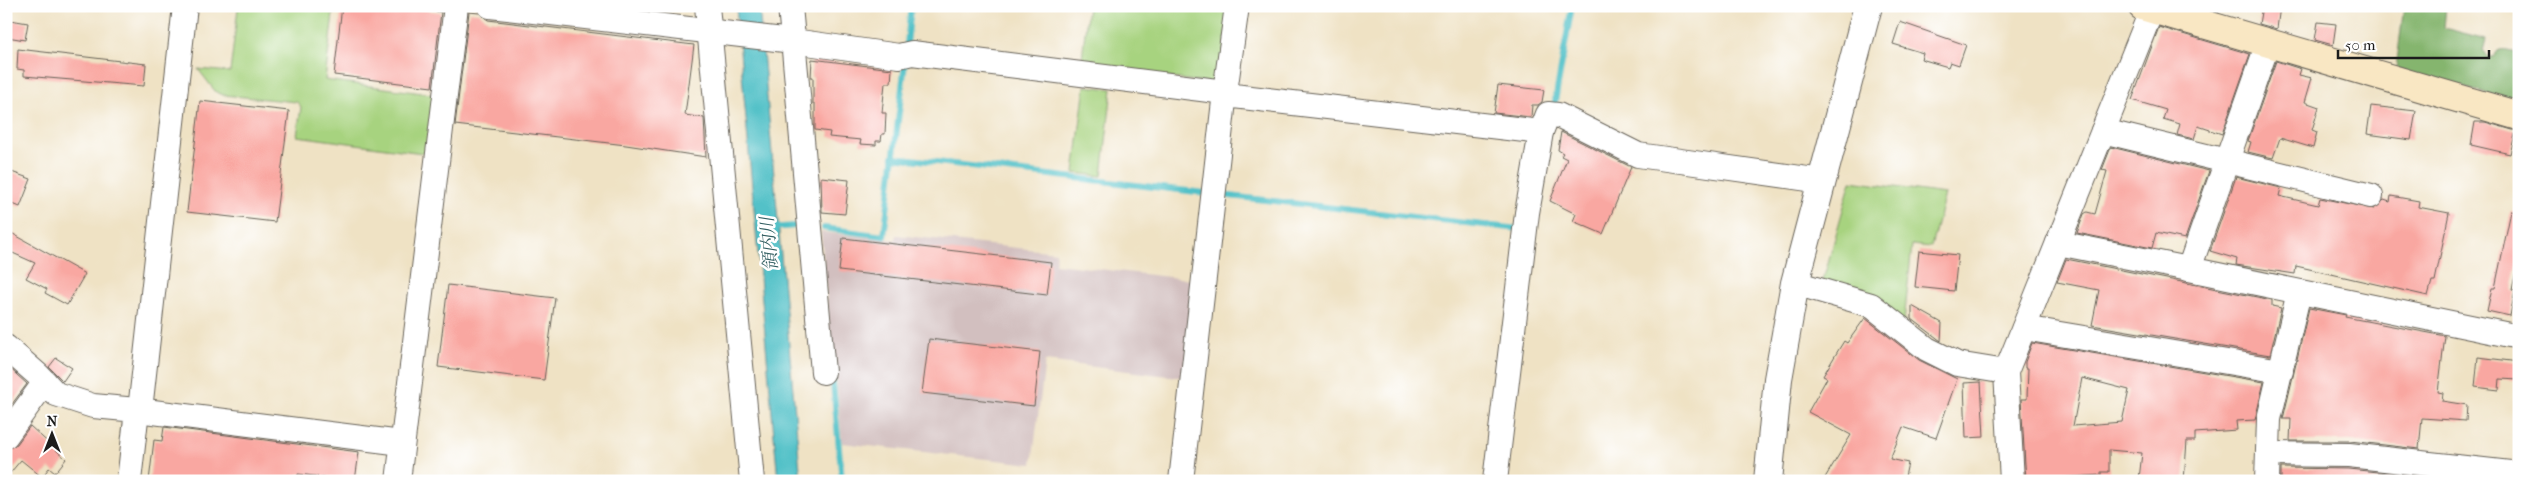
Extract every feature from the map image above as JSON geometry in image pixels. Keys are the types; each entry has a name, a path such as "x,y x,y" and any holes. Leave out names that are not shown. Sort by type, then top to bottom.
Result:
{"main road":[{"path":"2145,7 2519,116"}],"street":[{"path":"129,481 185,6"},
{"path":"398,481 456,6"},
{"path":"490,6 791,41 899,56 912,54 1541,132"},
{"path":"706,6 711,32 752,481"},
{"path":"790,6 791,41 823,372"},
{"path":"1181,481 1225,94 1237,6"},
{"path":"1768,481 1778,379 1795,283 1868,6"},
{"path":"2012,481 2006,372 2103,131 2145,7"},
{"path":"2189,269 2268,43"},
{"path":"1494,481 1527,213 1541,132 1548,114 1558,115 1638,155 1822,182"},
{"path":"2103,131 2371,196"},
{"path":"2058,243 2519,337"},
{"path":"1795,283 1871,305 1927,349 1957,364 2006,372"},
{"path":"2267,481 2269,419 2299,292"},
{"path":"2024,328 2281,371"},
{"path":"6,347 56,394 93,406 402,443"},
{"path":"6,436 45,382"},
{"path":"2268,454 2349,455 2519,474"}],"shaded area":[{"path":"821,232 895,240 896,235 1056,252 1055,264 1196,280 1185,378 1045,361 1032,464 842,443 835,361 832,361"}],"green space":[{"path":"224,6 334,6 325,80 437,95 430,154 297,136 301,107 297,102 223,95 215,91 198,69 230,72 238,8"},
{"path":"1088,6 1229,6 1220,84 1081,67"},
{"path":"2404,6 2446,6 2444,28 2486,39 2483,51 2487,57 2493,57 2501,50 2518,52 2513,101 2396,69"},
{"path":"1085,86 1112,89 1102,176 1074,173"},
{"path":"1851,181 1945,194 1931,247 1912,245 1904,322 1822,284"}],"water":[{"name":"領内川","path":"736,6 759,6 801,481 778,481"}],"building":[{"path":"342,6 389,6 441,12 432,87 334,75"},
{"path":"2199,6 2220,6 2219,12"},
{"path":"2262,6 2280,6 2277,29 2259,24"},
{"path":"469,12 479,13 488,20 694,45 685,115 704,118 706,157 626,145 455,125"},
{"path":"10,20 28,23 25,40 7,37"},
{"path":"1900,22 1966,45 1959,65 1950,62 1948,67 1921,59 1923,53 1893,44"},
{"path":"2318,22 2336,24 2333,45 2315,40"},
{"path":"2159,27 2250,54 2222,134 2198,126 2194,139 2177,135 2180,124 2163,119 2166,110 2132,100"},
{"path":"18,49 146,64 144,86 24,76 24,70 17,69"},
{"path":"812,59 892,69 891,83 885,83 882,113 886,113 885,134 882,134 881,141 876,141 876,145 860,144 861,140 829,137 830,132 815,130 813,77 811,77"},
{"path":"2276,61 2301,69 2299,75 2312,78 2305,102 2319,107 2312,130 2317,132 2313,148 2280,138 2273,158 2248,152 2251,142 2248,141"},
{"path":"1498,85 1544,90 1542,102 1538,105 1532,105 1531,117 1494,113"},
{"path":"200,101 289,111 275,222 187,212"},
{"path":"2371,106 2416,111 2411,140 2367,134"},
{"path":"2475,122 2485,122 2516,131 2510,154 2471,145"},
{"path":"1561,132 1631,167 1603,234 1573,221 1576,214 1550,201 1567,159 1561,156 1563,153 1558,150"},
{"path":"2111,147 2209,171 2185,239 2156,233 2152,248 2077,233 2084,214 2087,212 2095,214 2107,171 2102,170"},
{"path":"6,170 31,179 20,207 6,201"},
{"path":"821,177 849,180 845,214 822,212"},
{"path":"2236,177 2281,188 2279,196 2318,205 2320,198 2374,209 2384,200 2390,202 2391,196 2419,201 2418,207 2449,213 2435,281 2432,281 2428,296 2296,266 2295,274 2236,265 2237,259 2210,251"},
{"path":"2511,211 2519,212 2519,256 2512,290 2515,291 2510,316 2487,311 2492,288 2495,288"},
{"path":"6,230 85,274 67,305 45,293 47,289 26,278 35,263 6,250"},
{"path":"843,238 1051,262 1047,295 839,271"},
{"path":"1919,251 1958,255 1954,291 1915,287"},
{"path":"2066,259 2272,300 2272,306 2281,308 2270,355 2092,325 2099,290 2057,282"},
{"path":"448,285 555,298 544,380 438,367"},
{"path":"1912,306 1942,323 1941,341 1912,319"},
{"path":"2309,308 2346,315 2345,317 2445,336 2438,392 2443,393 2442,401 2467,405 2466,421 2422,418 2419,449 2350,441 2290,441 2291,419 2283,419"},
{"path":"1865,318 1919,360 1957,379 1936,438 1903,427 1890,459 1908,463 1904,481 1823,481 1851,435 1808,412 1827,378 1823,376 1839,349 1844,341 1847,343"},
{"path":"929,339 1040,352 1034,406 922,393"},
{"path":"2032,343 2264,382 2255,420 2236,421 2237,430 2195,433 2195,441 2187,441 2184,481 2141,481 2139,479 2142,453 2109,450 2109,472 2101,472 2101,475 2026,480 2021,399 2027,399 2028,368 2025,368 2025,362","holes":["2082,378 2129,390 2122,422 2073,426"]},
{"path":"2478,357 2519,362 2519,380 2500,379 2499,390 2475,387"},
{"path":"56,358 72,368 63,381 49,367"},
{"path":"6,365 27,384 6,412"},
{"path":"1981,382 1984,437 1966,438 1964,383"},
{"path":"30,426 66,459 55,473 49,468 42,477 21,460 6,478 6,449 17,444"},
{"path":"164,427 359,452 355,481 298,474 298,481 149,481 154,440 162,441"},
{"path":"2281,468 2348,469 2416,476 2416,481 2281,481"}],"waterway":[{"path":"907,44 911,6"},
{"path":"1554,107 1572,6"},
{"path":"824,228 884,236 905,63"},
{"path":"893,157 1205,193"},
{"path":"1221,195 1519,229"},
{"name":"領内川","path":"771,228 795,226"},
{"path":"832,372 842,481"}]}
